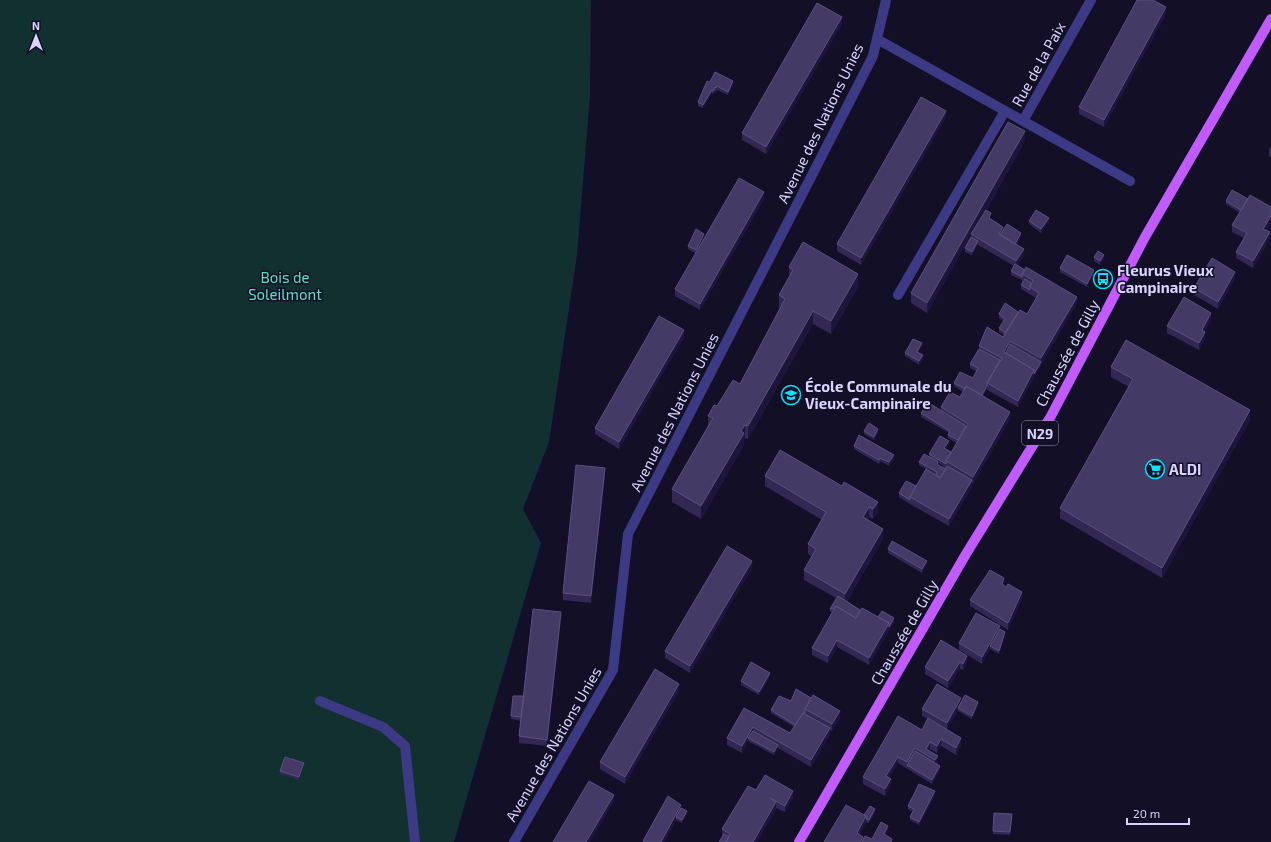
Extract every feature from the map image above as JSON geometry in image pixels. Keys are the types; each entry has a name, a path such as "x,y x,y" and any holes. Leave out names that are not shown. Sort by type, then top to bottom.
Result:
{"main road":[{"name":"Chaussée de Gilly","path":"799,842 966,554 1051,416 1145,237 1271,19"}],"street":[{"name":"Avenue des Nations Unies","path":"514,842 613,670 628,534 873,56 886,0"},
{"name":"Rue de la Paix","path":"1024,121 1091,0"},
{"path":"877,39 1130,181"},
{"path":"898,294 1005,111"},
{"path":"320,701 383,727 404,746 415,842"}],"green space":[{"name":"Bois de Soleilmont","path":"0,0 591,0 590,96 577,255 549,442 523,509 541,543 454,842 0,842"}],"building":[{"path":"1137,0 1153,0 1166,7 1104,120 1079,107"},
{"path":"817,3 842,17 766,147 742,133"},
{"path":"715,72 733,81 728,92 717,86 716,88 715,87 703,105 698,102 707,81 710,82"},
{"path":"921,97 946,111 861,258 837,244"},
{"path":"1008,122 1025,131 927,303 911,293"},
{"path":"739,178 764,192 700,304 675,289"},
{"path":"1232,190 1248,199 1241,210 1226,201"},
{"path":"1250,195 1271,207 1271,216 1263,229 1270,232 1253,261 1236,252 1247,233 1232,225"},
{"path":"986,210 991,213 989,218 1003,227 999,234 1024,249 1016,261 971,234"},
{"path":"1036,210 1049,218 1041,229 1029,221"},
{"path":"1007,224 1021,233 1015,244 1000,235"},
{"path":"696,229 704,234 696,250 688,246"},
{"path":"971,237 978,241 972,252 965,248"},
{"path":"803,242 858,274 831,321 813,311 748,426 745,425 741,431 744,433 701,506 672,489 713,418 708,416 714,405 717,406 733,380 740,384 785,299 779,295 793,270 789,267"},
{"path":"1098,251 1104,255 1100,261 1094,257"},
{"path":"1067,255 1094,270 1087,284 1060,268"},
{"path":"1212,258 1235,272 1218,302 1194,288"},
{"path":"1015,264 1025,270 1022,277 1011,271"},
{"path":"1026,267 1077,297 1041,358 1010,341 1004,352 1034,370 1018,401 987,383 1002,358 979,346 987,327 1003,337 1020,310 1027,314 1039,293 1030,287 1033,280 1022,274"},
{"path":"1025,279 1031,283 1030,290 1021,285"},
{"path":"1184,297 1211,313 1202,330 1205,332 1199,343 1167,326"},
{"path":"1005,303 1018,312 1005,333 999,328 1005,319 999,314"},
{"path":"659,316 684,330 619,442 595,428"},
{"path":"913,339 922,343 917,352 923,355 919,361 905,353"},
{"name":"ALDI","path":"1126,340 1250,410 1162,568 1060,508 1133,379 1111,367"},
{"path":"1010,344 1041,362 1034,374 1034,370 1006,353"},
{"path":"979,349 1000,360 982,395 966,386 965,389 954,383 960,372 973,378 978,368 970,364"},
{"path":"966,386 1010,412 973,477 946,461 968,424 941,407 950,392 960,397"},
{"path":"926,401 966,426 958,440 948,435 950,431 921,413 925,407 923,405"},
{"path":"869,423 878,429 874,437 864,431"},
{"path":"859,435 894,455 889,462 880,458 879,460 854,446"},
{"path":"940,436 949,441 944,448 951,452 946,464 929,454"},
{"path":"780,450 842,486 844,482 878,502 873,509 869,507 863,517 883,529 845,594 804,570 816,549 808,544 826,512 765,476"},
{"path":"924,454 937,461 938,465 946,469 940,478 936,475 937,472 919,462"},
{"path":"576,465 605,468 591,596 563,593"},
{"path":"947,466 972,480 949,519 910,497 926,469 940,478"},
{"path":"906,481 916,486 910,500 899,493"},
{"path":"892,541 927,561 922,569 888,549"},
{"path":"727,546 752,561 690,666 665,651"},
{"path":"990,570 1004,578 1002,584 1006,587 1008,584 1022,592 1008,623 970,600"},
{"path":"838,596 860,610 856,618 836,606 834,609 830,609"},
{"path":"836,606 856,618 862,608 889,623 869,658 837,640 828,656 812,648"},
{"path":"533,609 561,612 547,740 519,736"},
{"path":"882,611 894,618 889,627 889,623 878,617"},
{"path":"976,613 1000,626 982,657 959,643"},
{"path":"1000,629 1005,632 999,651 990,646"},
{"path":"941,640 967,656 963,664 960,662 948,681 925,667"},
{"path":"751,662 770,673 759,692 741,681"},
{"path":"655,669 679,684 625,777 600,762"},
{"path":"937,684 961,698 947,723 922,709"},
{"path":"796,689 811,698 804,714 803,713 795,725 771,710 779,696 791,701"},
{"path":"813,695 840,711 832,724 805,709"},
{"path":"965,695 978,702 972,716 958,708"},
{"path":"513,696 524,696 521,717 511,716"},
{"path":"744,708 790,733 803,713 830,728 811,760 753,727 742,746 727,738"},
{"path":"898,716 922,730 928,718 961,738 956,748 941,739 937,746 930,742 926,749 938,756 935,760 915,748 907,762 898,757 886,776 891,779 885,789 863,777"},
{"path":"753,731 778,745 774,752 748,738"},
{"path":"915,751 940,766 932,780 907,765"},
{"path":"285,757 304,763 299,777 280,771"},
{"path":"765,775 793,791 785,806 770,798 776,802 753,842 726,842 730,834 722,829 748,786 756,790"},
{"path":"589,781 614,795 586,842 553,842"},
{"path":"919,784 935,791 919,822 910,817 914,809 908,806"},
{"path":"668,796 681,805 661,842 643,841"},
{"path":"846,805 866,816 857,833 863,837 860,842 824,842"},
{"path":"870,806 875,809 869,820 866,819 866,816 864,815"},
{"path":"681,808 687,811 682,820 676,817"},
{"path":"994,813 1012,814 1010,832 993,831"},
{"path":"881,822 888,826 884,834 892,839 891,842 862,842 865,836 872,839"},
{"path":"724,834 729,837 726,842 719,842"}],"place":[{"name":"Fleurus Vieux Campinaire","path":"1103,279"},
{"name":"École Communale du Vieux-Campinaire","path":"791,395"},
{"name":"ALDI","path":"1155,469"}]}
